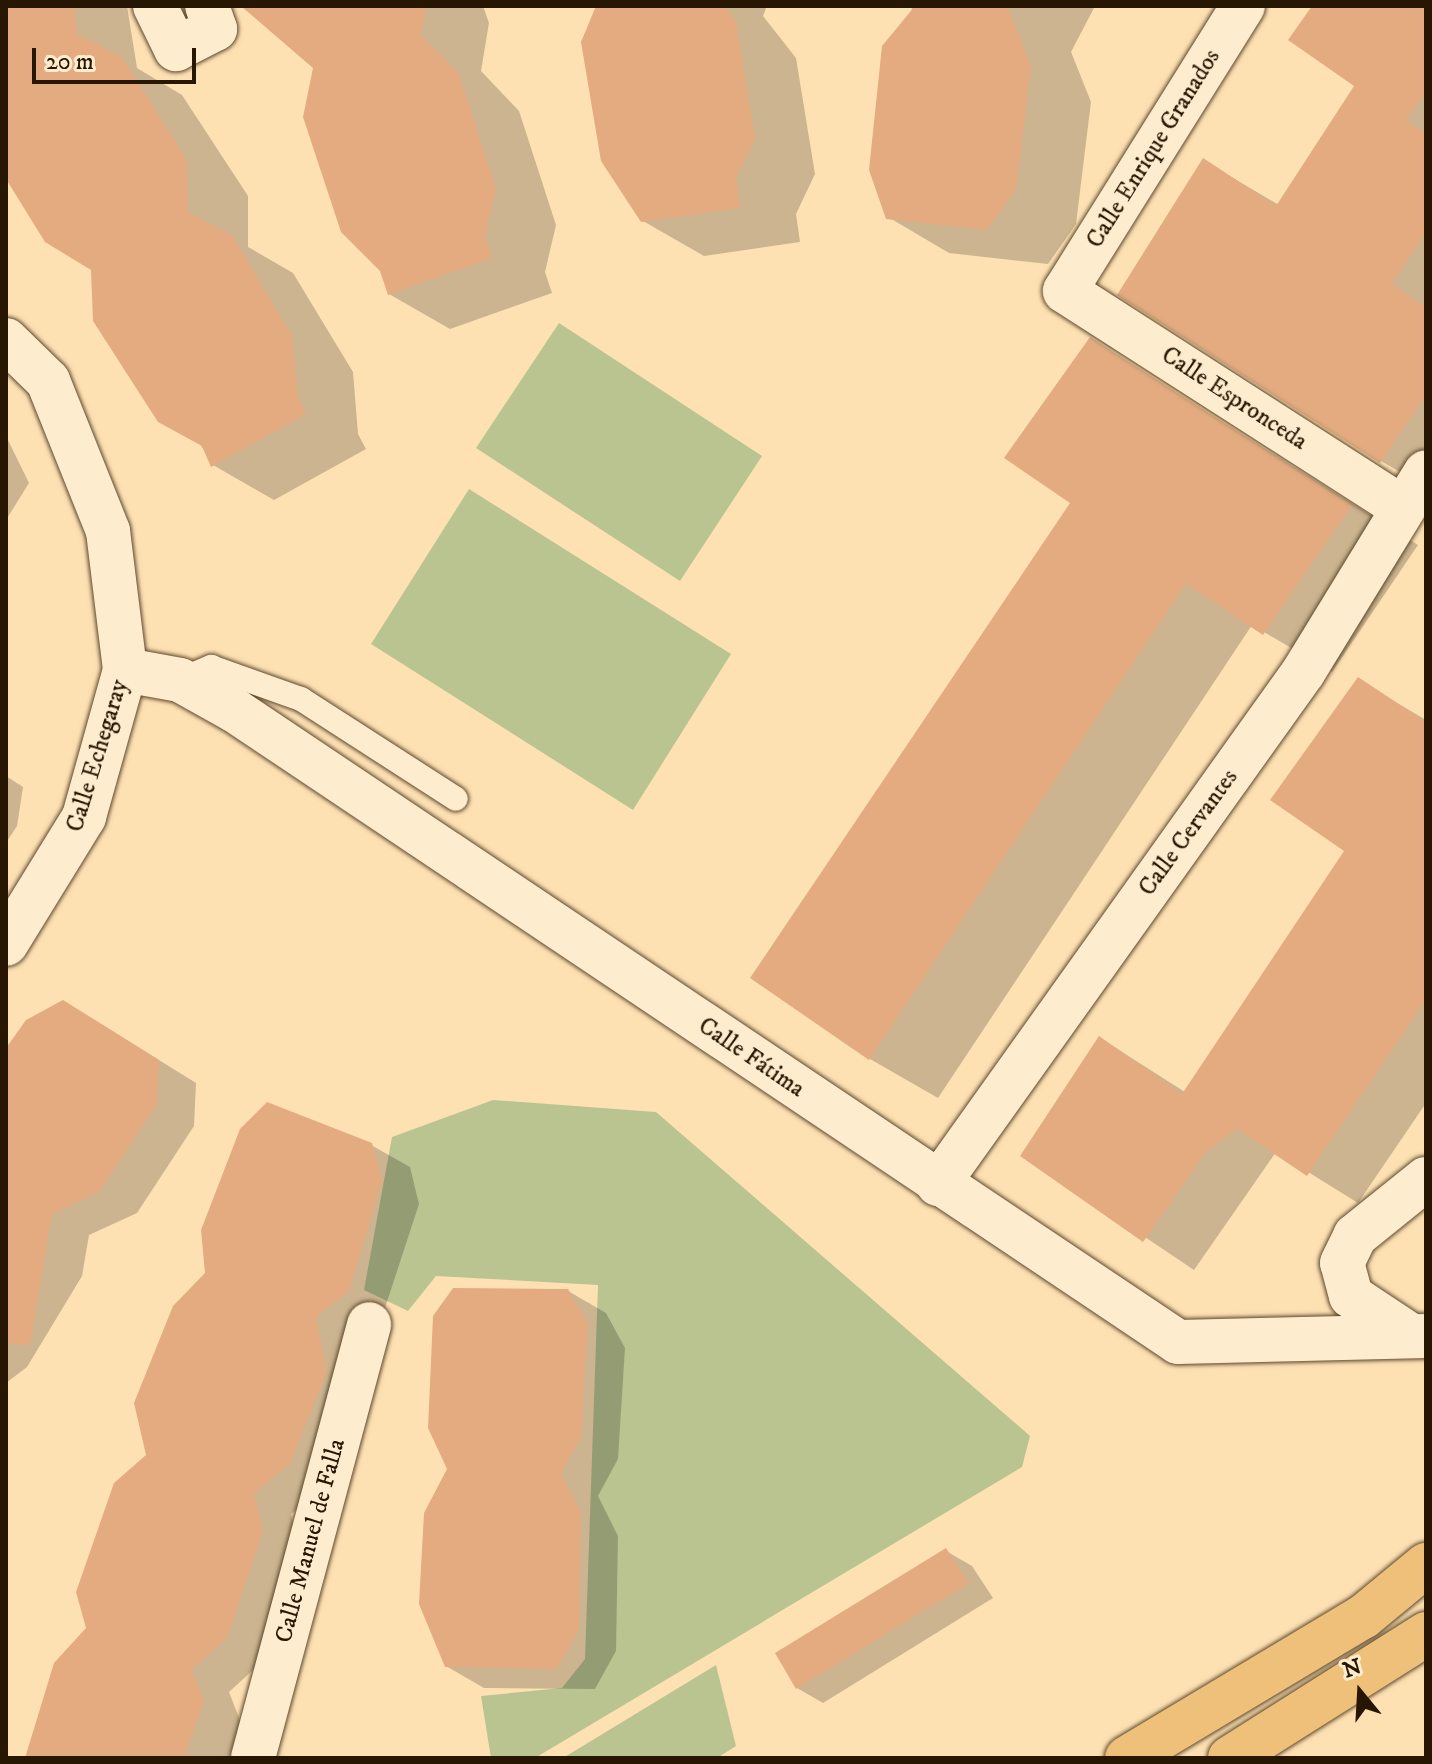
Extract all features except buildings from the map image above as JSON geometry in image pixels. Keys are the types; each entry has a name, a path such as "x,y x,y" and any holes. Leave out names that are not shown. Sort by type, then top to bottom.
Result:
{"main road":[{"path":"1127,1758 1363,1617 1426,1565"},
{"path":"1230,1758 1426,1634"}],"street":[{"path":"155,6 176,49 215,29 207,6"},
{"name":"Calle Enrique Granados","path":"1065,291 1243,6"},
{"name":"Calle Espronceda","path":"1065,291 1402,507"},
{"name":"Calle Echegaray","path":"6,340 48,381 108,531 125,670 84,817 6,944"},
{"name":"Calle Cervantes","path":"938,1184 1304,671 1426,472"},
{"name":"Calle Fátima","path":"125,670 180,680 234,710 1178,1342 1416,1335"},
{"path":"1416,1335 1351,1296 1342,1263 1355,1236 1426,1179"},
{"name":"Calle Manuel de Falla","path":"253,1758 369,1324"}],"lane":[{"path":"180,680 211,667 301,699 456,799"}],"green space":[{"path":"559,323 762,456 680,581 476,448"},
{"path":"469,489 731,654 633,810 371,644"},
{"path":"493,1100 656,1112 1030,1436 1022,1467 535,1758 491,1758 481,1696 562,1688 585,1659 598,1285 436,1276 408,1311 364,1290 392,1137"},
{"path":"716,1665 736,1746 717,1758 563,1758"}]}
